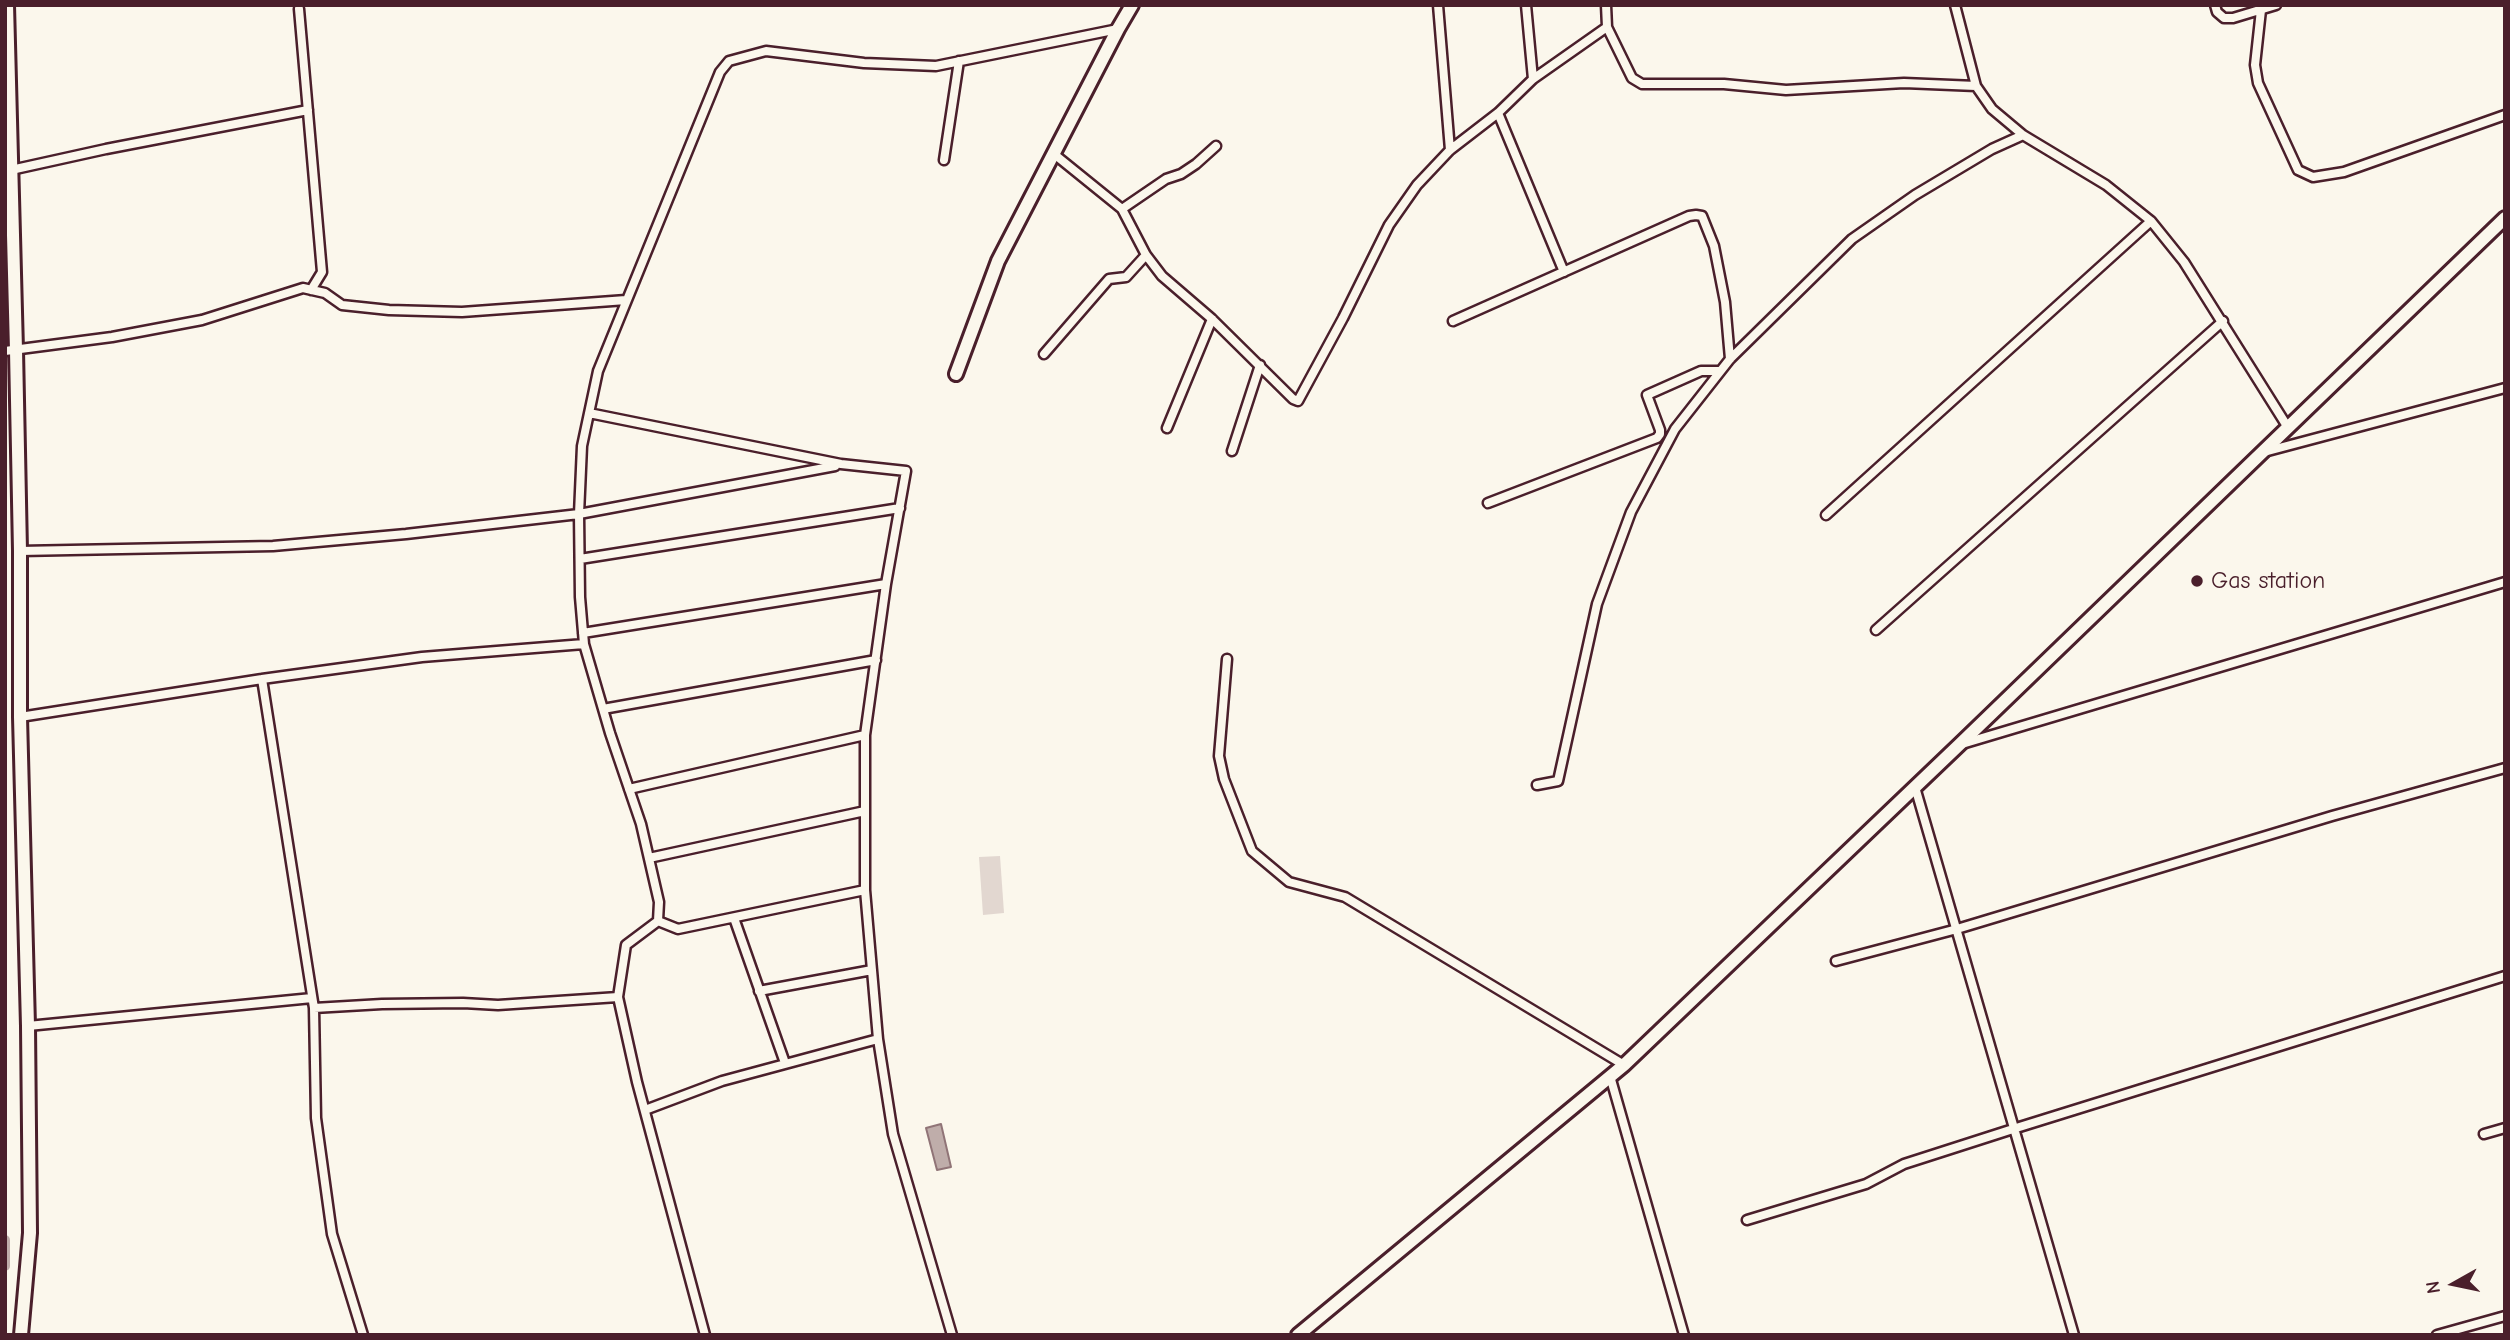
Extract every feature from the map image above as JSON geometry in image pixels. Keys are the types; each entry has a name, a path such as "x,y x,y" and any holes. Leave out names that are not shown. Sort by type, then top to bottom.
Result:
{"street":[{"path":"7,5 12,170 11,351 20,551 20,717 28,1026 30,1233 21,1335"},
{"path":"956,374 998,261 1132,5"},
{"path":"1438,5 1450,150"},
{"path":"1526,5 1533,79"},
{"path":"1606,5 1607,27 1632,78 1642,84 1724,84 1786,90 1904,83 1976,86"},
{"path":"1955,5 1976,86 1993,109 2023,135 2105,185 2151,221 2184,262 2287,426"},
{"path":"2215,5 2217,12 2224,18 2233,18 2276,5"},
{"path":"299,9 322,272 311,290"},
{"path":"2261,10 2255,65 2258,83 2298,170 2313,177 2343,172 2505,115"},
{"path":"1054,154 1122,209 1146,255 1162,276 1212,319 1298,401 1389,225 1417,185 1450,150 1498,113 1533,79 1607,27"},
{"path":"658,921 659,902 641,824 584,644 579,514 582,446 597,371 720,72 729,61 766,51 864,63 936,66 1118,29"},
{"path":"944,160 959,61"},
{"path":"12,170 307,110"},
{"path":"1498,113 1564,272"},
{"path":"1537,785 1558,780 1597,604 1631,513 1675,429 1730,359 1852,239 1915,195 1992,149 2023,135"},
{"path":"1122,209 1166,179 1181,174 1196,164 1216,146"},
{"path":"1453,321 1689,216 1702,216 1714,246 1725,302 1730,359"},
{"path":"1298,1335 1624,1065 2505,218"},
{"path":"1826,515 2151,221"},
{"path":"1044,354 1109,279 1126,277 1146,255"},
{"path":"11,351 112,337 202,320 303,288 325,293 342,305 389,310 462,312 626,300"},
{"path":"1167,428 1212,319"},
{"path":"1876,630 2223,321"},
{"path":"1232,451 1260,365"},
{"path":"1488,503 1657,438 1660,429 1647,395 1701,371 1720,370"},
{"path":"2261,453 2505,387"},
{"path":"589,413 841,464 906,471 886,584 865,734 865,890 878,1038 893,1134 952,1335"},
{"path":"20,551 274,545 382,536 579,514 841,464"},
{"path":"580,559 900,508"},
{"path":"1959,745 2505,582"},
{"path":"583,633 886,584"},
{"path":"20,717 422,657 584,644"},
{"path":"1227,659 1219,756 1224,779 1252,851 1289,882 1345,897 1624,1065"},
{"path":"603,709 876,660"},
{"path":"262,679 314,1008 319,1150 332,1234 363,1335"},
{"path":"629,789 865,734"},
{"path":"1836,961 1957,929 2332,816 2505,768"},
{"path":"1915,788 2074,1335"},
{"path":"649,858 865,811"},
{"path":"658,921 678,929 865,890"},
{"path":"734,918 785,1063"},
{"path":"658,921 626,944 618,997 705,1335"},
{"path":"759,991 872,970"},
{"path":"1747,1220 1866,1184 1904,1164 2505,976"},
{"path":"314,1008 382,1004 498,1005 618,997"},
{"path":"28,1026 312,998"},
{"path":"645,1110 722,1081 878,1038"},
{"path":"1610,1076 1684,1335"},
{"path":"2484,1134 2505,1128"},
{"path":"2437,1335 2505,1316"},
{"path":"2478,1324 2481,1335"}],"shaded area":[{"path":"1000,856 1004,913 983,915 979,857"},
{"path":"941,1124 951,1167 937,1170 926,1128"}],"waterway":[{"path":"5,1240 5,1266"}],"place":[{"name":"Gas station","path":"2197,581"}]}
